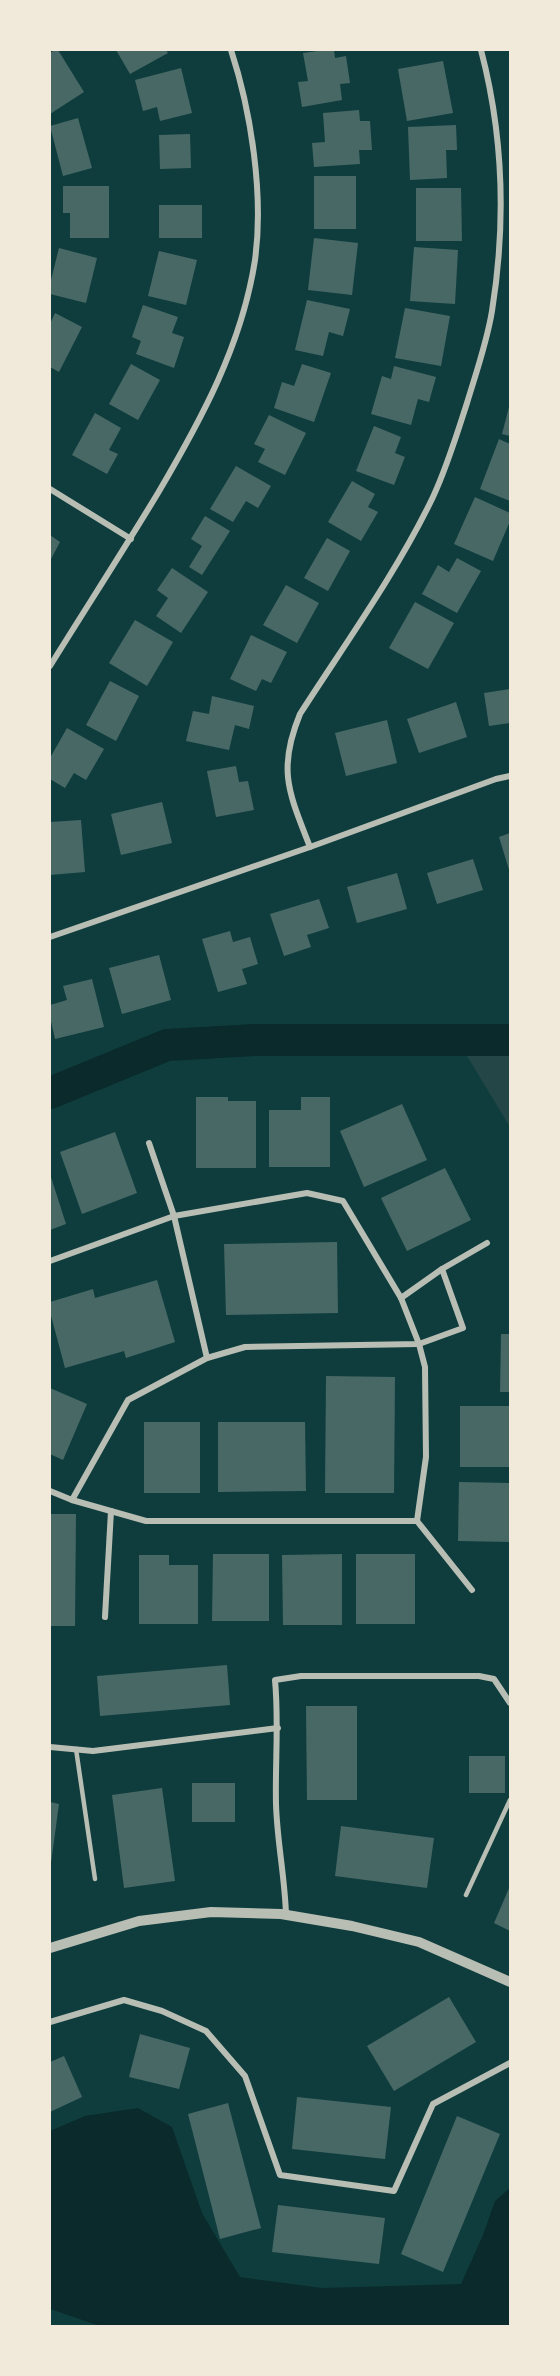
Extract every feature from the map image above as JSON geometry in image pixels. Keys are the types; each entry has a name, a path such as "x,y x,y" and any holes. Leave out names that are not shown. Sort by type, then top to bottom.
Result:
{"street":[{"path":"50,666 131,539 194,432 222,373 241,319 255,259 257,208 251,130 243,88 231,50"},
{"path":"310,847 290,798 286,767 290,739 300,714 393,567 433,497 478,369 492,313 499,254 499,149 489,81 481,50"},
{"path":"50,489 131,539"},
{"path":"50,937 510,776"},
{"path":"149,1143 174,1216 207,1358"},
{"path":"50,1261 174,1216 307,1193 343,1201 401,1298 419,1344 425,1367 426,1457 417,1521 472,1590"},
{"path":"401,1298 442,1269 487,1243"},
{"path":"72,1500 128,1400 207,1358 245,1347 419,1344 464,1328 442,1269"},
{"path":"50,1491 72,1500 146,1521 417,1521"},
{"path":"105,1617 111,1511"},
{"path":"286,1915 285,1884 276,1805 278,1728 275,1680 301,1676 478,1676 494,1679 510,1703"},
{"path":"50,1747 93,1751 278,1728"},
{"path":"50,1947 139,1921 212,1911 286,1915 351,1926 419,1942 510,1982"},
{"path":"50,2022 124,2000 162,2011 206,2031 245,2076 280,2175 394,2191 433,2104 510,2063"}],"lane":[{"path":"76,1749 94,1878"},
{"path":"466,1895 510,1800"}],"shaded area":[{"path":"461,1046 510,1046 510,1127"},
{"path":"138,2108 172,2127 202,2213 240,2277 322,2288 461,2284 495,2201 510,2188 510,2326 100,2326 50,2309 50,2131 85,2116"}],"building":[{"path":"58,50 84,92 50,114 50,53"},
{"path":"116,50 166,50 168,53 130,74"},
{"path":"334,50 335,58 346,56 350,83 340,84 342,100 302,107 298,82 308,81 303,53"},
{"path":"443,61 453,113 407,121 398,69"},
{"path":"181,68 192,113 160,121 157,107 143,111 135,80"},
{"path":"359,110 360,121 370,121 372,150 359,150 360,164 314,167 312,143 325,142 323,113"},
{"path":"78,118 92,168 63,176 50,126"},
{"path":"456,125 457,150 446,150 447,178 410,180 408,127"},
{"path":"190,134 191,168 160,169 159,135"},
{"path":"314,176 356,176 356,229 314,229"},
{"path":"63,186 109,186 109,238 70,238 70,213 63,213"},
{"path":"416,188 461,188 462,241 416,241"},
{"path":"159,205 202,205 202,238 159,238"},
{"path":"314,238 358,243 352,295 308,290"},
{"path":"414,247 458,250 455,304 410,301"},
{"path":"59,248 97,258 86,303 50,294 50,284"},
{"path":"159,251 197,260 186,305 148,296"},
{"path":"307,300 350,309 343,336 329,332 323,356 295,350"},
{"path":"143,305 178,317 172,333 184,337 174,368 136,354 141,341 132,337"},
{"path":"405,308 450,316 441,366 395,358"},
{"path":"55,313 82,327 59,372 50,367 50,324"},
{"path":"131,364 160,380 138,420 109,404"},
{"path":"302,364 331,373 314,422 274,408 282,382 294,386"},
{"path":"394,366 436,377 429,402 418,399 411,425 371,414 382,376 391,379"},
{"path":"510,403 510,436 502,434"},
{"path":"95,413 121,428 109,450 118,454 107,474 72,455"},
{"path":"269,415 306,433 285,475 258,462 265,449 254,444"},
{"path":"374,426 401,437 395,453 405,457 394,485 356,471"},
{"path":"499,439 510,444 510,501 480,489"},
{"path":"236,466 271,486 258,508 246,501 233,522 210,509"},
{"path":"352,481 375,494 368,507 378,512 361,541 328,522"},
{"path":"475,497 510,513 510,521 493,561 454,544"},
{"path":"205,516 230,531 202,575 189,567 202,546 191,539"},
{"path":"50,535 60,542 50,561"},
{"path":"327,538 350,551 328,591 304,578"},
{"path":"457,558 481,571 457,613 422,594 438,565 449,572"},
{"path":"172,568 208,592 181,633 156,616 168,598 157,590"},
{"path":"286,585 319,603 297,643 263,625"},
{"path":"415,602 454,623 428,669 389,648"},
{"path":"135,620 173,642 147,686 109,663"},
{"path":"251,635 287,652 271,683 262,679 256,691 230,679"},
{"path":"110,681 139,696 116,741 86,725"},
{"path":"510,689 510,723 489,726 484,693"},
{"path":"212,696 254,706 249,729 235,725 229,750 186,741 193,711 209,714"},
{"path":"456,702 467,737 419,753 407,719"},
{"path":"387,720 397,763 346,776 335,733"},
{"path":"67,728 104,749 86,780 74,773 65,788 50,779 50,758"},
{"path":"236,766 239,782 248,781 254,810 216,817 207,771"},
{"path":"162,802 172,843 121,855 111,814"},
{"path":"81,820 85,872 50,875 50,822"},
{"path":"510,833 510,873 499,837"},
{"path":"473,859 483,890 437,904 427,873"},
{"path":"397,873 407,909 357,923 347,887"},
{"path":"319,899 329,928 307,935 311,947 284,956 270,914"},
{"path":"230,931 233,942 250,937 258,964 242,969 247,984 218,992 202,939"},
{"path":"159,955 171,1000 122,1014 109,968"},
{"path":"92,979 104,1027 55,1039 50,1005 67,1000 63,986"},
{"path":"196,1097 228,1097 228,1101 256,1101 256,1168 196,1168"},
{"path":"301,1097 330,1097 330,1167 269,1167 269,1110 301,1110"},
{"path":"402,1104 427,1160 364,1187 340,1131"},
{"path":"115,1132 137,1193 82,1214 60,1152"},
{"path":"445,1168 471,1220 407,1251 381,1198"},
{"path":"50,1174 66,1224 50,1230"},
{"path":"337,1242 338,1313 226,1315 224,1244"},
{"path":"157,1280 175,1342 126,1358 124,1351 65,1368 50,1312 50,1302 93,1289 95,1298"},
{"path":"501,1334 510,1334 510,1392 500,1392"},
{"path":"326,1376 395,1377 394,1493 325,1493"},
{"path":"50,1388 87,1404 63,1460 50,1454"},
{"path":"460,1406 510,1406 510,1467 460,1467"},
{"path":"144,1422 200,1422 200,1493 144,1493"},
{"path":"218,1422 305,1422 306,1491 218,1492"},
{"path":"459,1482 510,1483 510,1542 458,1541"},
{"path":"50,1514 76,1514 75,1626 50,1626"},
{"path":"213,1554 269,1554 269,1621 212,1621"},
{"path":"342,1554 342,1625 283,1625 282,1555"},
{"path":"356,1554 415,1554 415,1624 356,1624"},
{"path":"139,1555 169,1555 169,1565 198,1565 198,1624 139,1624"},
{"path":"227,1665 230,1705 100,1716 97,1676"},
{"path":"306,1706 357,1706 357,1800 307,1800"},
{"path":"469,1756 505,1756 505,1793 469,1793"},
{"path":"192,1783 235,1783 235,1822 192,1822"},
{"path":"162,1788 175,1881 124,1888 112,1795"},
{"path":"50,1802 59,1804 51,1863 50,1863"},
{"path":"341,1826 434,1838 427,1888 335,1876"},
{"path":"510,1886 510,1931 494,1923"},
{"path":"449,1997 476,2042 394,2091 367,2046"},
{"path":"140,2034 190,2048 179,2089 129,2077"},
{"path":"64,2056 82,2097 50,2112 50,2062"},
{"path":"297,2097 391,2107 385,2159 292,2149"},
{"path":"228,2103 261,2228 220,2239 188,2114"},
{"path":"457,2116 500,2134 443,2272 401,2254"},
{"path":"278,2205 385,2218 379,2264 272,2252"}],"waterway":[{"path":"50,1093 167,1045 255,1040 510,1040"}]}
